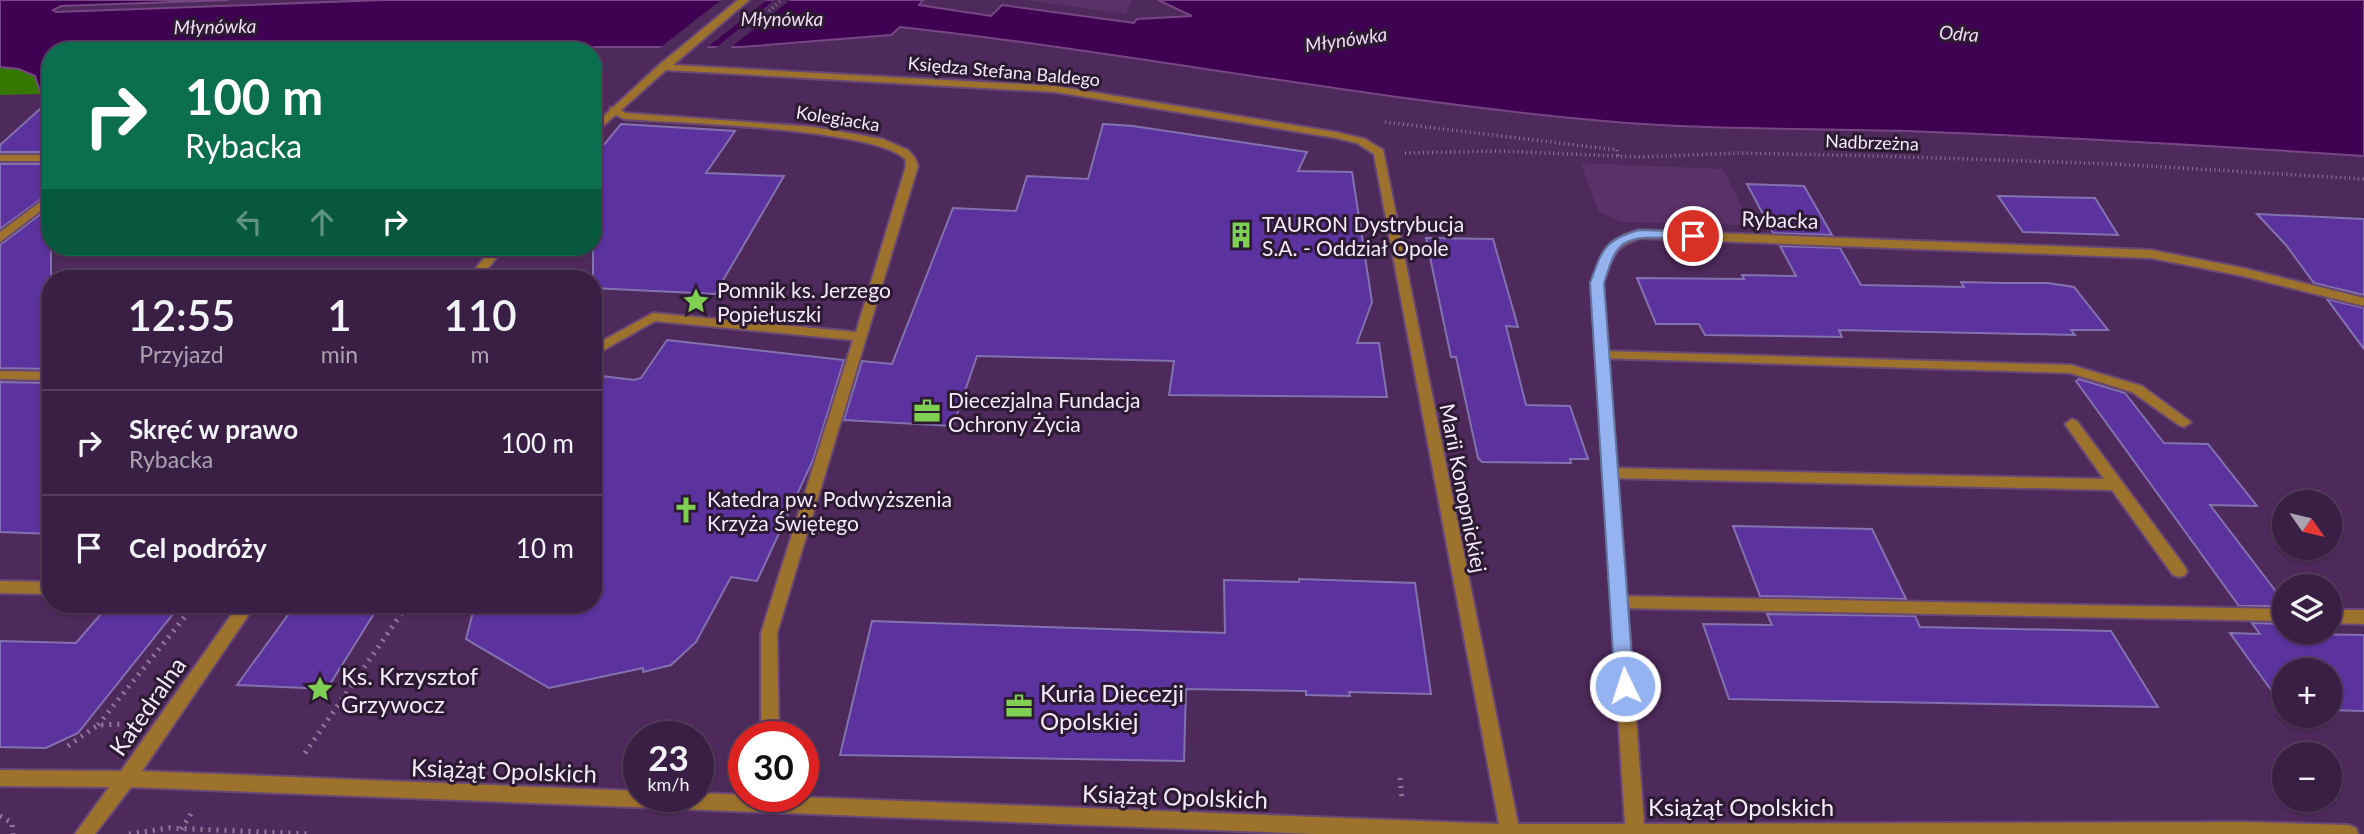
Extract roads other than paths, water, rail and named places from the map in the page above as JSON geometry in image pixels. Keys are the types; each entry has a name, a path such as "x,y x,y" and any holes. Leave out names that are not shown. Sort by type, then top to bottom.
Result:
{"street":[{"path":"602,123 662,67 744,0"},
{"name":"Księdza Stefana Baldego","path":"662,67 1055,89 1336,135 1361,141 1379,152"},
{"name":"Kolegiacka","path":"614,110 624,116 814,130 883,142 904,152 910,158 912,166 769,633 770,721"},
{"name":"Marii Konopnickiej","path":"1379,152 1510,833"},
{"path":"0,158 42,158"},
{"path":"0,238 42,204"},
{"name":"Rybacka","path":"1635,830 1597,283 1607,256 1617,242 1639,234 2151,254 2244,272 2364,302"},
{"path":"480,270 492,256"},
{"path":"602,347 653,317 861,337"},
{"path":"1602,355 2071,369 2137,389 2184,422"},
{"path":"0,375 42,376"},
{"path":"2072,424 2179,570"},
{"path":"1610,472 2117,485"},
{"path":"0,587 42,588"},
{"path":"1619,602 2272,615"},
{"name":"Katedralna","path":"84,834 126,779 242,613"},
{"path":"2342,616 2364,617"},
{"name":"Książąt Opolskich","path":"0,778 126,779 728,800"},
{"name":"Książąt Opolskich","path":"819,803 1510,833 1635,830 2245,831 2349,834"}],"water":[{"path":"0,0 229,0 61,6 53,10 56,12 384,0 923,0 919,5 991,16 1002,5 1134,23 1137,19 1192,16 1158,0 2364,0 2364,156 1963,133 1717,127 1604,121 1427,101 900,27 891,35 741,47 602,47 602,42 42,42 42,94 35,76 19,69 0,67"}],"place":[{"name":"TAURON Dystrybucja S.A. - Oddział Opole","path":"1241,235"},
{"name":"Pomnik ks. Jerzego Popiełuszki","path":"696,301"},
{"name":"Diecezjalna Fundacja Ochrony Życia","path":"927,411"},
{"name":"Katedra pw. Podwyższenia Krzyża Świętego","path":"686,510"},
{"name":"Ks. Krzysztof Grzywocz","path":"320,689"},
{"name":"Kuria Diecezji Opolskiej","path":"1019,706"}],"water label":[{"name":"Młynówka","path":"782,18"},
{"name":"Młynówka","path":"215,26"},
{"name":"Odra","path":"1959,33"},
{"name":"Młynówka","path":"1346,39"}]}
